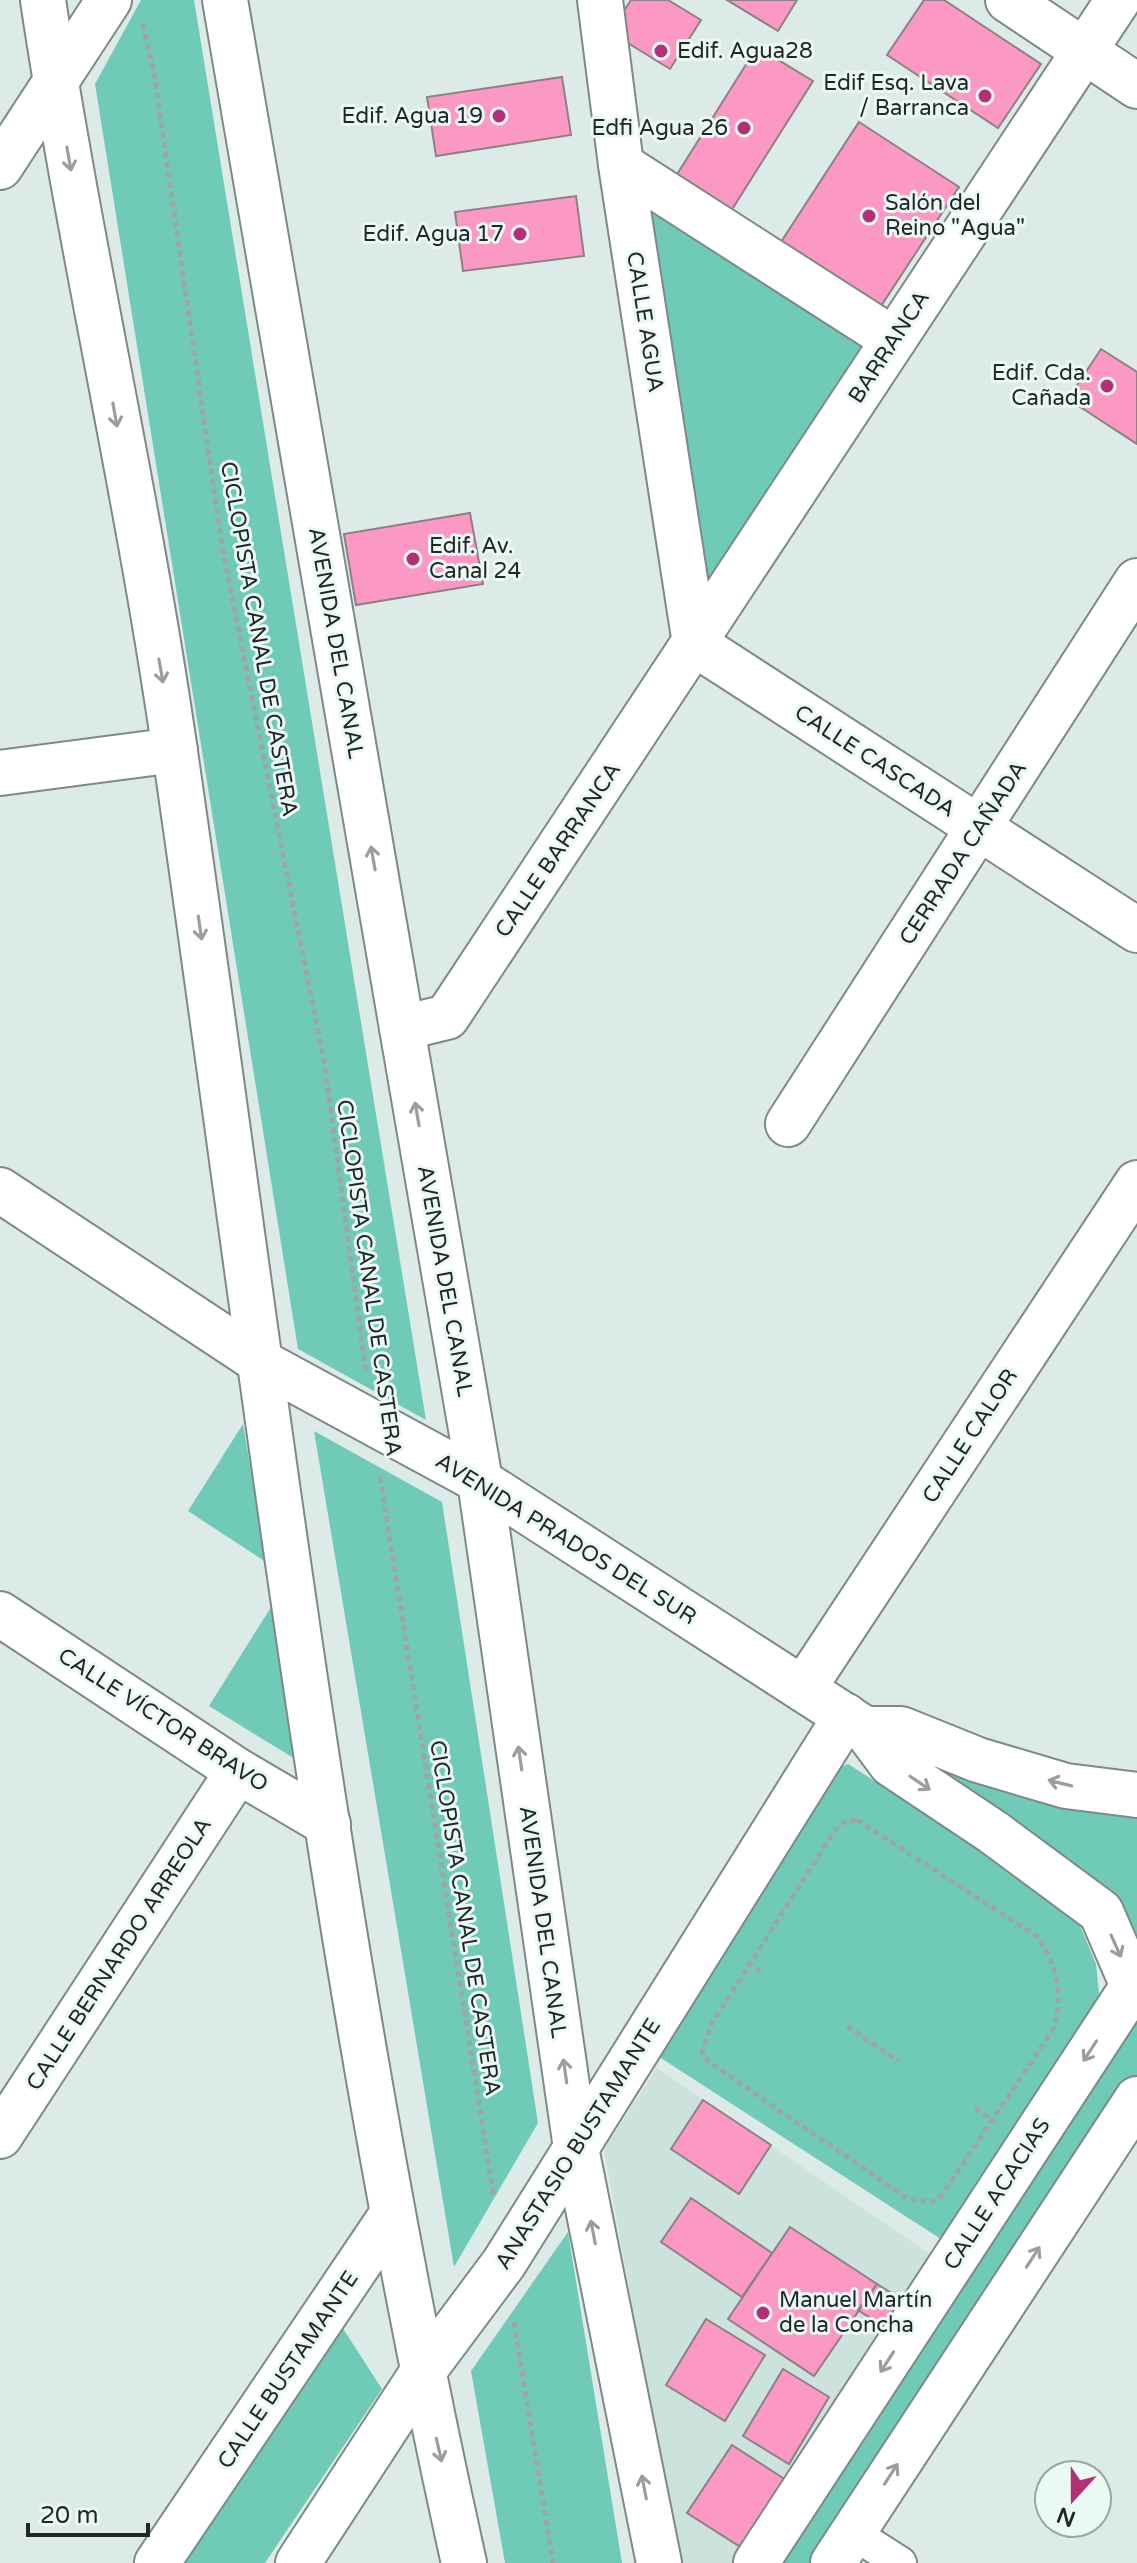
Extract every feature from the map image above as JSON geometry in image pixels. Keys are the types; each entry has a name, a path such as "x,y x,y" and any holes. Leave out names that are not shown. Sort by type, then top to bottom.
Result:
{"street":[{"path":"43,0 55,83 175,750 259,1361 328,1824 391,2216 464,2563"},
{"name":"AVENIDA DEL CANAL","path":"225,0 480,1481 576,2148 659,2563"},
{"name":"CALLE AGUA","path":"600,0 621,165 695,644"},
{"path":"1008,0 1137,86"},
{"name":"BARRANCA","path":"695,644 1118,0"},
{"path":"0,167 55,83 125,7"},
{"path":"621,165 894,340"},
{"name":"CERRADA CAÑADA","path":"788,1124 1137,581"},
{"name":"CALLE BARRANCA","path":"402,1028 447,1017 695,644"},
{"name":"CALLE CASCADA","path":"695,644 1137,930"},
{"path":"0,773 175,750"},
{"name":"CALLE CALOR","path":"803,1689 1137,1183"},
{"name":"AVENIDA PRADOS DEL SUR","path":"0,1190 259,1361 480,1481 856,1723 891,1764 993,1832 1101,1912 1135,1986"},
{"name":"CALLE VÍCTOR BRAVO","path":"0,1614 238,1771 328,1824"},
{"name":"AVENIDA PRADOS DEL SUR","path":"856,1723 901,1729 978,1760 1066,1786 1137,1795"},
{"name":"ANASTASIO BUSTAMANTE","path":"298,2563 422,2373 504,2263 576,2148 856,1723"},
{"name":"CALLE BERNARDO ARREOLA","path":"0,2136 238,1771"},
{"name":"CALLE ACACIAS","path":"756,2563 1135,1986"},
{"path":"900,2563 843,2548 1137,2099"},
{"name":"CALLE BUSTAMANTE","path":"157,2563 391,2216"}],"path":[{"name":"CICLOPISTA CANAL DE CASTERA","path":"125,7 155,79 222,546 324,1061 373,1424 495,2202"},
{"path":"857,1820 1038,1937 1052,1958 1059,1983 1060,2004 1054,2028 942,2195 932,2202 908,2199 709,2062 702,2052 711,2025 844,1822 857,1820"},
{"path":"741,1959 763,1973"},
{"path":"847,2026 898,2061"},
{"path":"504,2263 553,2563"}],"shaded area":[{"name":"Manuel Martín de la Concha","path":"657,2068 930,2254 732,2563 678,2563 604,2149"}],"green space":[{"path":"141,0 194,0 426,1420 298,1349 95,84"},
{"path":"621,165 894,340 695,644"},
{"path":"243,1424 266,1562 188,1511"},
{"path":"314,1431 442,1502 538,2123 454,2267"},
{"path":"283,1588 313,1770 209,1706"},
{"path":"902,1731 1137,1803 1137,1980 1105,1909 894,1762"},
{"path":"848,1764 1039,1886 1079,1923 1096,1964 1099,1993 1092,2022 947,2243 650,2051 833,1770"},
{"path":"1137,1995 1137,2091 830,2563 762,2563"},
{"path":"568,2232 622,2563 505,2563 471,2371"},
{"path":"342,2327 382,2389 265,2563 184,2563"}],"building":[{"name":"Edif. Agua28","path":"631,0 668,0 701,20 670,69 610,32"},
{"path":"727,0 797,0 778,31"},
{"name":"Edif Esq. Lava / Barranca","path":"924,0 944,0 1041,64 998,128 887,55"},
{"name":"Edfi Agua 26","path":"757,47 813,81 731,211 676,176"},
{"name":"Edif. Agua 19","path":"562,77 571,135 436,156 427,97"},
{"name":"Salón del Reino \"Agua\"","path":"859,122 959,187 879,309 779,245"},
{"name":"Edif. Agua 17","path":"576,196 584,256 463,271 455,212"},
{"name":"Edif. Cda. Cañada","path":"1101,349 1137,372 1137,444 1068,399"},
{"name":"Edif. Av. Canal 24","path":"470,513 483,584 356,605 344,534"},
{"path":"703,2100 771,2145 739,2194 671,2149"},
{"path":"691,2198 772,2253 742,2297 661,2242"},
{"path":"790,2227 877,2284 814,2376 728,2319"},
{"path":"877,2284 901,2299 884,2327 858,2310"},
{"path":"706,2319 765,2355 725,2421 666,2385"},
{"path":"783,2369 829,2397 789,2464 743,2436"},
{"path":"732,2445 786,2480 742,2548 687,2513"}],"place":[{"name":"Edif. Agua28","path":"661,51"},
{"name":"Edif Esq. Lava / Barranca","path":"985,96"},
{"name":"Edif. Agua 19","path":"499,116"},
{"name":"Edfi Agua 26","path":"744,128"},
{"name":"Salón del Reino \"Agua\"","path":"869,216"},
{"name":"Edif. Agua 17","path":"520,234"},
{"name":"Edif. Cda. Cañada","path":"1107,386"},
{"name":"Edif. Av. Canal 24","path":"413,559"},
{"name":"Manuel Martín de la Concha","path":"763,2313"}]}
